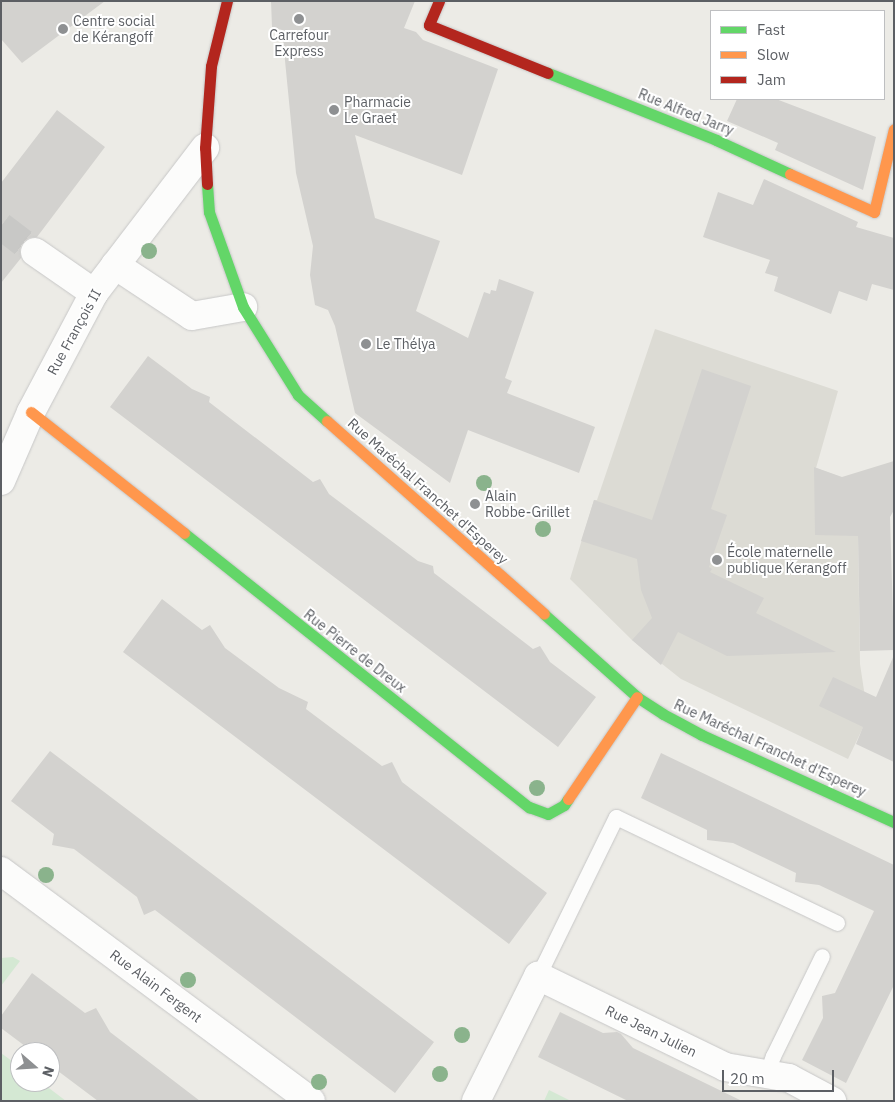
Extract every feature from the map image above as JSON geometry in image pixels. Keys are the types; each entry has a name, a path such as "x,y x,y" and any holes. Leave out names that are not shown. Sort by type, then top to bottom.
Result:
{"street":[{"name":"Rue Maréchal Franchet d'Esperey","path":"227,1 210,66 205,148 209,212 243,307 298,395 637,697 663,714 702,735 894,822"},
{"name":"Rue Alfred Jarry","path":"439,1 429,25 716,140 874,212 894,128"},
{"name":"Rue François II","path":"1,481 31,412 94,293 205,148"},
{"path":"34,252 94,293"},
{"path":"115,265 192,316 243,307"},
{"name":"Rue Pierre de Dreux","path":"31,412 529,808 548,814 564,805 637,697"},
{"name":"Rue Alain Fergent","path":"1,871 311,1101"},
{"path":"476,1101 538,976"},
{"name":"Rue Jean Julien","path":"538,976 725,1067 789,1078 832,1101"}],"lane":[{"path":"538,976 616,817 837,923"},
{"path":"767,1073 773,1056 822,956"}],"shaded area":[{"name":"École maternelle publique Kerangoff","path":"655,329 838,391 816,468 859,484 860,664 868,717 848,759 681,679 632,640 570,579 594,500 597,500"}],"green space":[{"path":"13,957 20,961 1,986 1,958"},
{"path":"1,1053 10,1060 10,1092 54,1092 66,1101 1,1101"},
{"path":"549,1090 571,1101 544,1101"}],"building":[{"name":"Centre social de Kérangoff","path":"1,1 105,1 22,63 1,39"},
{"path":"271,1 415,1 404,28 416,32 423,40 498,69 462,175 355,135 375,218 440,241 416,311 468,338 484,292 490,294 491,290 496,291 499,279 534,292 505,378 512,381 507,393 595,427 579,473 468,430 450,483 355,413 335,326 328,310 315,305 310,275 313,246 296,173 282,30 272,27"},
{"path":"737,100 779,100 876,137 863,190 775,150 778,143 727,121"},
{"path":"57,110 105,147 37,237 29,238 22,243 20,250 21,258 1,283 1,183"},
{"path":"764,179 858,222 856,227 894,238 894,290 872,284 867,301 839,291 831,314 774,291 778,277 765,273 770,260 703,237 718,192 753,205"},
{"path":"148,356 192,389 210,397 209,402 313,482 320,479 329,494 418,561 433,566 434,573 533,649 540,646 550,662 596,697 558,747 110,407"},
{"path":"702,369 751,386 711,509 727,515 709,567 712,569 710,572 764,598 756,613 836,652 727,656 678,632 661,665 632,640 652,618 641,590 637,559 581,541 594,500 652,520"},
{"path":"894,461 894,510 890,517 894,650 860,651 858,536 815,535 814,467 842,477"},
{"path":"162,599 202,630 210,625 225,648 279,688 308,702 306,709 382,766 392,762 402,782 547,893 509,944 123,652"},
{"path":"894,655 894,762 856,744 863,727 819,706 833,677 876,697"},
{"path":"50,751 434,1042 395,1093 155,910 144,915 137,897 74,849 52,845 54,834 11,801"},
{"path":"661,753 894,865 894,985 846,1083 802,1060 823,1018 822,996 835,993 874,911 819,885 795,882 796,873 733,843 707,840 707,830 641,798"},
{"path":"32,973 85,1013 96,1008 110,1032 200,1101 98,1101 60,1072 60,1042 20,1042 1,1028 1,1016"},
{"path":"560,1012 603,1033 617,1032 633,1048 742,1101 628,1101 538,1057"}],"tunnel":[{"path":"1,226 35,252"}],"traffic: fast":[{"path":"548,73 716,140 790,174"},
{"path":"207,184 209,212 243,307 298,395 327,421"},
{"path":"184,533 529,807 548,814 564,805 568,799"},
{"path":"544,614 637,697 663,714 702,735 894,822"}],"traffic: slow":[{"path":"790,174 874,212 894,129"},
{"path":"31,412 184,533"},
{"path":"327,421 544,614"},
{"path":"568,799 637,697"}],"traffic: jam":[{"path":"207,184 205,148 211,66 227,1"},
{"path":"439,1 429,25 548,73"}],"place":[{"name":"Carrefour Express","path":"299,19"},
{"name":"Centre social de Kérangoff","path":"63,29"},
{"name":"Pharmacie Le Graet","path":"334,110"},
{"name":"Le Thélya","path":"366,344"},
{"name":"Alain Robbe-Grillet","path":"475,504"},
{"name":"École maternelle publique Kerangoff","path":"717,560"}]}
